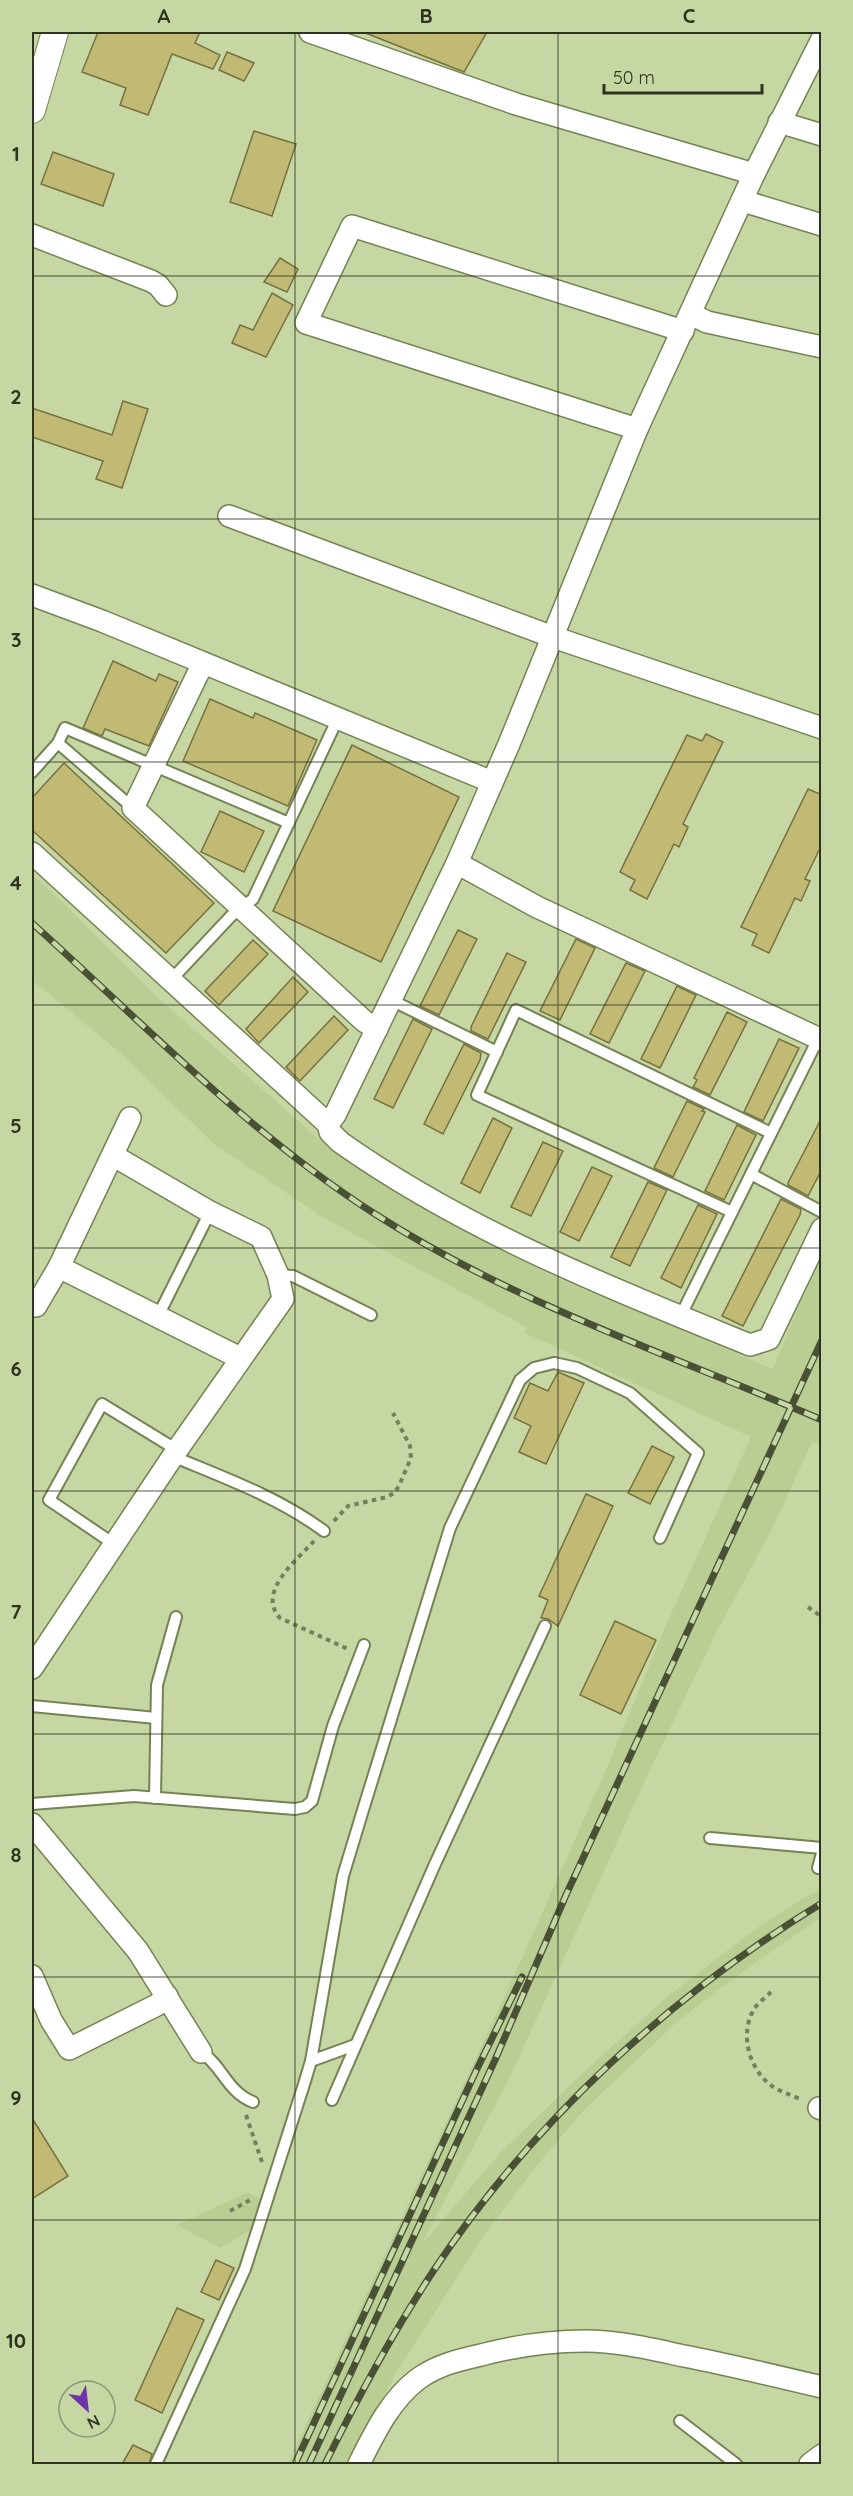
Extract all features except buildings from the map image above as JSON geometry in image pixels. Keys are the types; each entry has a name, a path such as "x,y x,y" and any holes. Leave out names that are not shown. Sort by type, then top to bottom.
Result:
{"street":[{"path":"32,110 55,32"},
{"path":"310,32 516,104 754,174"},
{"path":"328,1124 335,1115 392,1000 457,863 553,637 637,429 754,174 822,39"},
{"path":"779,122 822,135"},
{"path":"743,201 822,225"},
{"path":"637,429 306,323 351,226 687,322 707,322 822,347"},
{"path":"32,235 151,281 158,285 166,295"},
{"path":"229,516 553,637 822,728"},
{"path":"32,595 492,782"},
{"path":"202,663 133,808 364,1022 377,1029"},
{"path":"32,853 328,1124 330,1132 340,1143 411,1191 534,1255 750,1345 769,1339 822,1229"},
{"path":"457,863 537,907 820,1040"},
{"path":"32,1306 36,1306 58,1267 114,1156 130,1118"},
{"path":"32,1668 175,1453 283,1299 278,1275 261,1237 210,1212 114,1156"},
{"path":"58,1267 240,1358"},
{"path":"32,1824 138,1951 201,2052"},
{"path":"32,1976 51,2020 69,2049 157,2005 167,1996"},
{"path":"359,2464 385,2415 397,2399 418,2379 450,2363 529,2345 587,2341 654,2349 822,2386"},
{"path":"810,2464 822,2455"}],"lane":[{"path":"171,980 241,908 253,899 338,718"},
{"path":"32,772 58,743 65,728 289,823"},
{"path":"58,743 133,808"},
{"path":"392,1000 497,1052"},
{"path":"732,1212 477,1095 516,1010 771,1133"},
{"path":"680,1317 820,1040"},
{"path":"751,1174 822,1212"},
{"path":"159,1316 210,1212"},
{"path":"278,1275 293,1276 371,1314"},
{"path":"156,2464 244,2269 310,2061 343,1876 450,1528 520,1380 534,1368 554,1363 577,1368 630,1393 698,1453 660,1538"},
{"path":"114,1544 49,1500 102,1404 175,1453 277,1500 299,1512 324,1531"},
{"path":"155,1798 157,1685 176,1617"},
{"path":"332,2100 545,1626"},
{"path":"32,1804 134,1796 295,1809 305,1807 312,1801 333,1726 362,1650"},
{"path":"32,1707 156,1718"},
{"path":"710,1838 822,1848"},
{"path":"818,1868 822,1853"},
{"path":"310,2061 355,2045"},
{"path":"201,2052 208,2056 231,2088 253,2102"},
{"path":"680,2421 736,2464"}],"path":[{"path":"362,1650 280,1618 273,1610 271,1602 282,1577 348,1506 387,1497 394,1493 411,1458 411,1446 393,1413"},
{"path":"808,1607 822,1617"},
{"path":"771,1992 754,2008 746,2038 757,2071 770,2085 820,2108"},
{"path":"241,2096 265,2168"},
{"path":"230,2211 257,2196"}],"shaded area":[{"path":"32,875 52,892 156,996 319,1139 352,1163 436,1216 561,1280 773,1369 821,1259 821,1445 812,1442 773,1527 716,1633 648,1774 510,2077 421,2245 500,2153 584,2072 668,1996 761,1925 821,1888 821,1917 731,1980 678,2021 583,2111 534,2169 484,2235 396,2373 348,2464 288,2464 524,1954 606,1770 665,1627 751,1437 525,1333 527,1327 322,1217 214,1144 117,1050 32,980"},
{"path":"248,2192 260,2199 251,2230 220,2248 177,2225"}],"railway":[{"path":"32,923 240,1113 328,1182 375,1214 482,1275 538,1301 822,1420"},
{"path":"309,2464 495,2060 566,1895 822,1340"},
{"path":"325,2464 376,2365 419,2293 473,2215 515,2163 608,2065 659,2021 766,1939 822,1903"},
{"path":"295,2464 476,2071 522,1977"}]}
